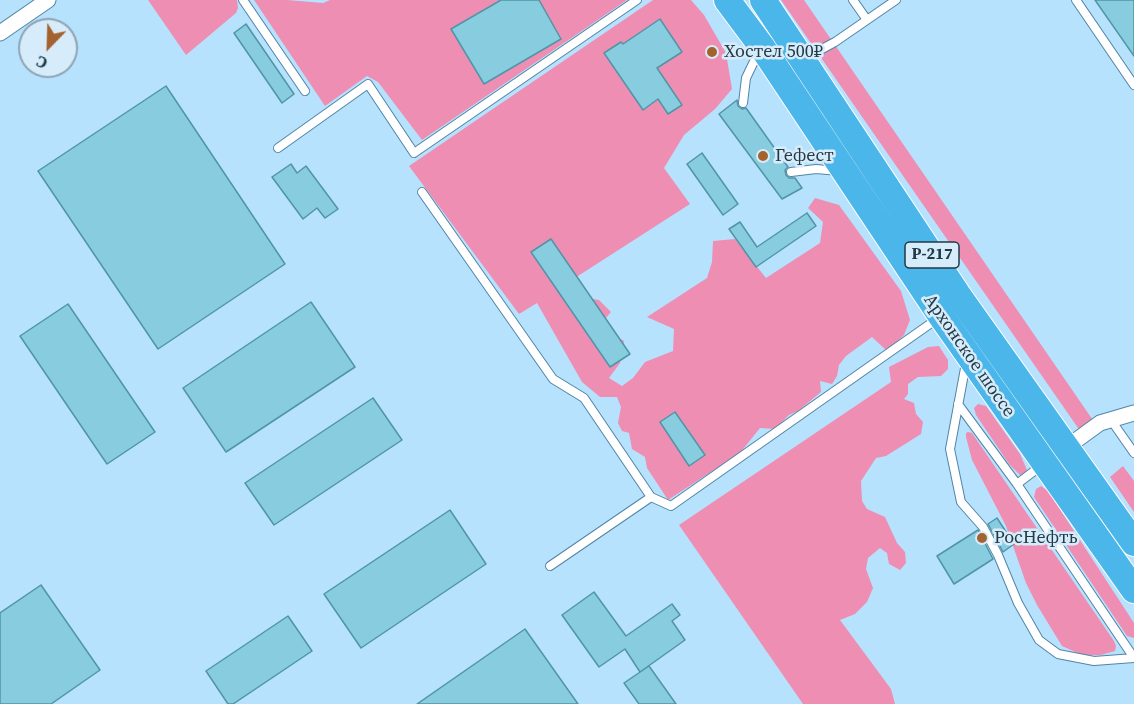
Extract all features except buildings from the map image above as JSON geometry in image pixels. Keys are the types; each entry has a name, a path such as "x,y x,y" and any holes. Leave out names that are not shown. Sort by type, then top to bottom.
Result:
{"highway":[{"name":"Архонское шоссе","path":"727,0 762,47 941,316 1134,590"},
{"name":"Архонское шоссе","path":"763,0 958,295 1134,543"}],"street":[{"path":"0,33 48,0"},
{"path":"1045,463 1100,423 1134,413"}],"lane":[{"path":"243,0 305,91"},
{"path":"278,148 368,84 414,153 637,0"},
{"path":"853,0 867,20"},
{"path":"802,59 835,42 896,0"},
{"path":"1076,0 1134,84"},
{"path":"743,103 746,78 762,47"},
{"path":"791,172 816,169 843,171"},
{"path":"423,192 553,379 584,398 651,497 671,506 941,316"},
{"path":"968,355 950,449 961,502 983,527 998,555 1018,603 1039,640 1058,654 1094,660 1134,658"},
{"path":"958,404 1017,484 1134,658"},
{"path":"1111,420 1134,453"},
{"path":"1017,484 1045,463"},
{"path":"550,566 651,497"}],"shaded area":[{"path":"148,0 237,0 238,8 236,13 186,55"},
{"path":"254,0 323,3 330,0 627,0 422,140 378,82 367,76 325,106"},
{"path":"653,0 691,0 704,15 726,53 732,89 715,109 684,135 664,168 690,204 564,285 577,296 599,300 611,312 600,325 603,330 624,341 620,363 609,378 622,386 633,378 645,362 673,351 674,329 647,317 707,278 712,262 713,241 735,239 766,278 820,243 823,222 808,208 815,198 839,205 901,291 910,320 904,335 887,351 872,337 846,356 839,365 837,376 832,384 820,381 821,392 798,411 789,415 775,429 760,428 740,453 668,500 647,468 645,457 632,449 629,433 622,431 618,423 621,407 617,397 600,397 582,382 537,303 519,314 409,166"},
{"path":"781,0 804,0 1099,429 1085,438"},
{"path":"939,346 948,360 948,369 941,376 918,377 908,384 908,394 904,399 914,403 916,414 923,422 921,434 886,456 876,458 861,481 862,501 867,509 885,517 897,543 905,552 906,563 900,570 889,564 887,553 880,548 868,558 866,569 873,588 867,602 855,614 840,620 891,689 895,704 803,704 679,525 891,382 889,367 928,347"},
{"path":"978,404 986,406 1020,454 1027,470 1021,476 1009,464 976,415 974,408"},
{"path":"968,432 972,433 1114,641 1115,651 1101,655 1082,655 1062,646 1026,583 1006,526 972,460 966,437"},
{"path":"1123,466 1134,481 1134,512 1110,477"},
{"path":"1041,486 1048,491 1134,623 1134,638 1127,636 1034,497 1036,489"}],"place":[{"name":"Хостел 500₽","path":"712,52"},
{"name":"Гефест","path":"763,156"},
{"name":"РосНефть","path":"982,538"}]}
